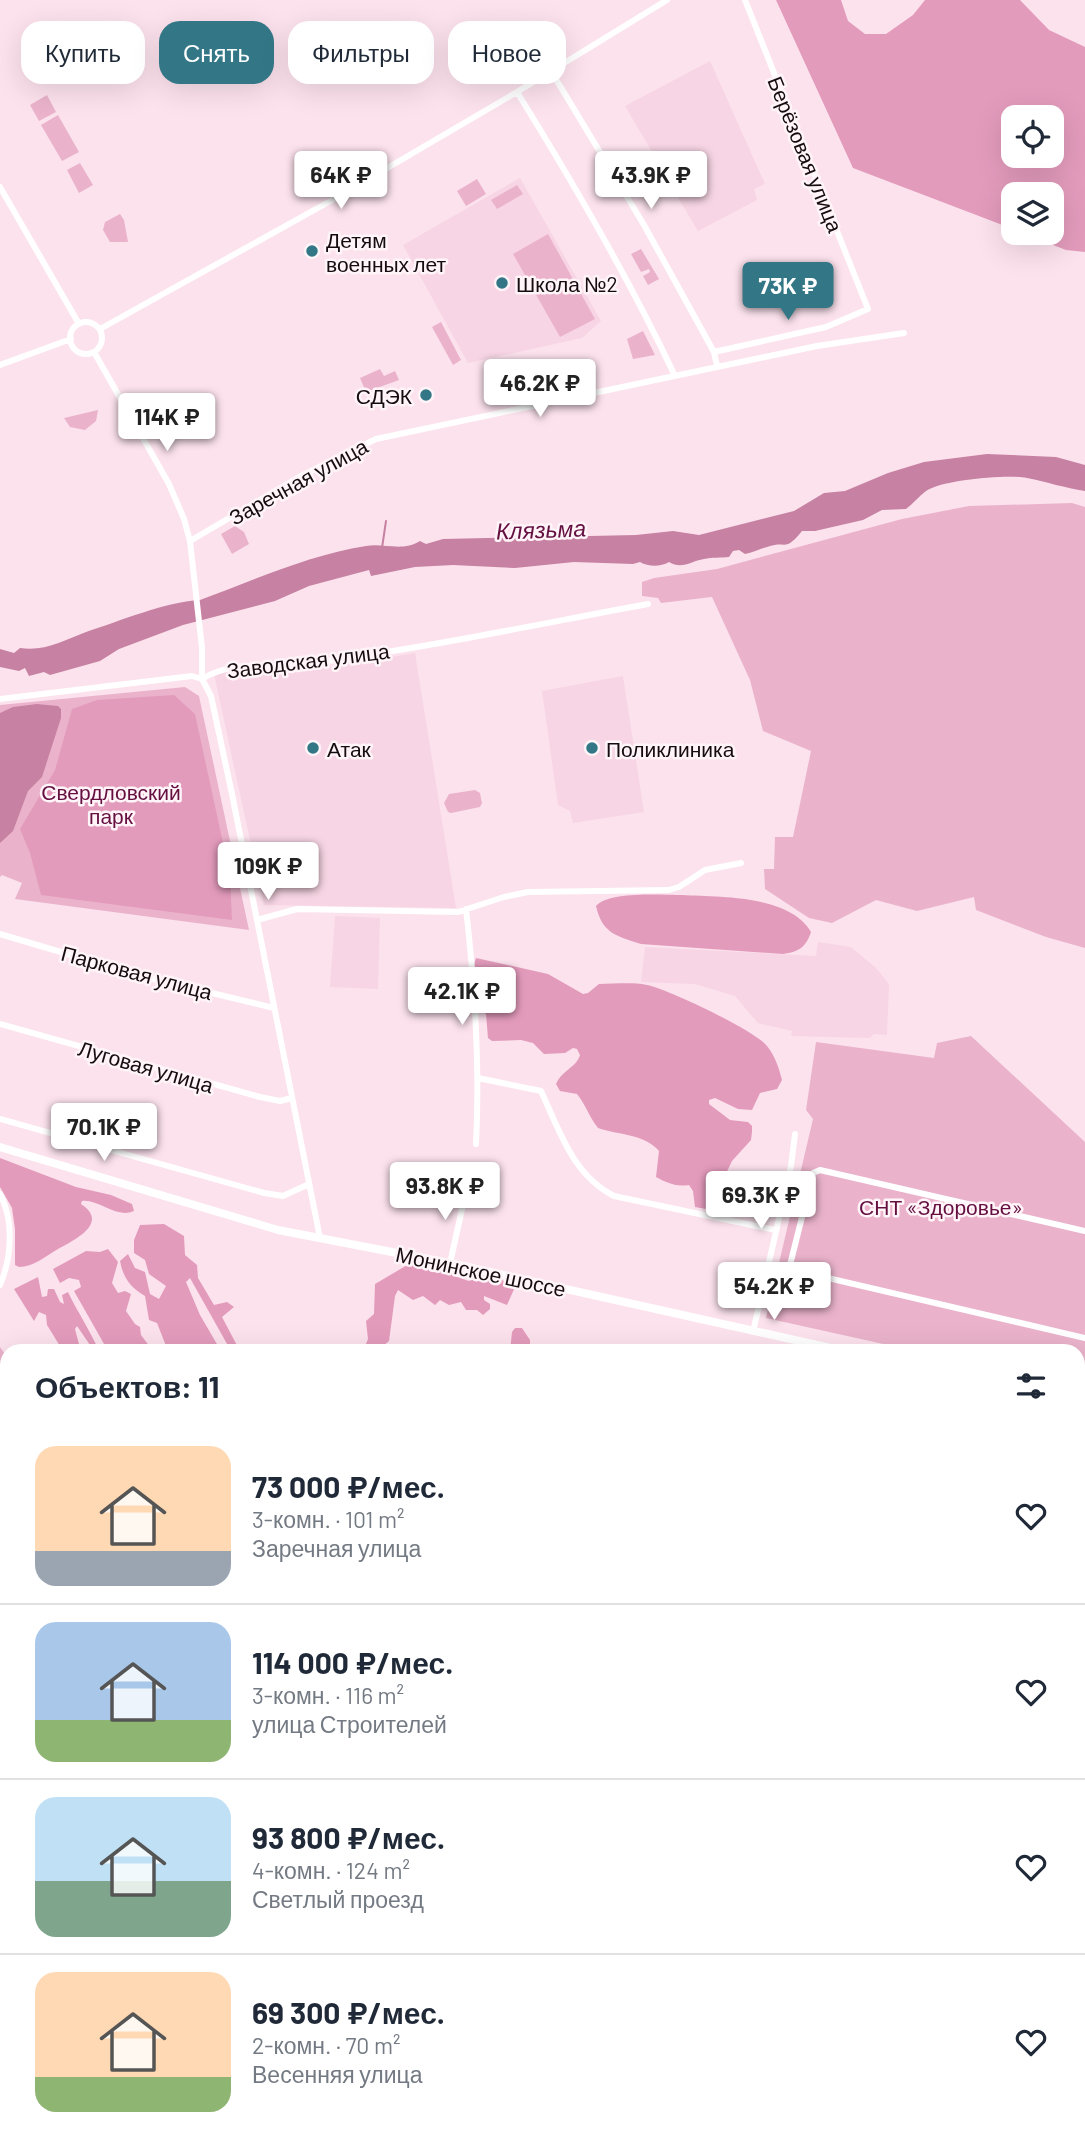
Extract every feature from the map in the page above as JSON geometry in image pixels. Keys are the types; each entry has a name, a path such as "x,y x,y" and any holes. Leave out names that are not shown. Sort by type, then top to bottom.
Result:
{"main road":[{"name":"Монинское шоссе","path":"0,1147 264,1226 450,1263 810,1344"}],"street":[{"path":"566,62 667,0"},
{"name":"Берёзовая улица","path":"714,352 825,327 868,309 745,0"},
{"path":"100,329 343,194 530,84"},
{"path":"559,84 644,225 714,352 717,366"},
{"path":"517,92 608,245 648,318 675,376"},
{"path":"0,187 79,324"},
{"path":"93,323 100,329 102,339 94,352 82,353 72,345 74,328 79,324 93,323"},
{"name":"Заречная улица","path":"190,541 302,476 376,439 717,366 817,346 904,333"},
{"path":"0,365 71,339"},
{"path":"0,699 192,676 202,679 202,648 194,570 190,541 178,502 94,352"},
{"name":"Заводская улица","path":"320,1238 211,696 202,679 212,672 232,667 274,667 360,656 468,639 648,604"},
{"path":"257,920 297,909 458,912 528,892 669,890 679,887 705,870 741,863"},
{"path":"466,909 478,1077 476,1144"},
{"name":"Парковая улица","path":"0,934 145,977 274,1008"},
{"name":"Луговая улица","path":"0,1024 260,1097 280,1101 292,1098"},
{"path":"478,1077 541,1091 574,1161 600,1189 614,1196 775,1230"},
{"path":"0,1119 264,1193 283,1196 309,1185"},
{"path":"753,1332 795,1134"},
{"path":"789,1269 813,1173 820,1170 1085,1231"},
{"path":"450,1263 467,1187"},
{"path":"0,1194 9,1213 10,1227 0,1285"},
{"path":"768,1264 1085,1338"}],"shaded area":[{"path":"710,61 765,184 754,189 757,200 698,231 677,196 683,191 678,182 671,184 625,106"},
{"name":"Школа №2","path":"520,178 601,321 582,338 468,363 403,245"},
{"path":"987,454 1056,457 1085,465 1085,491 1018,477 960,481 926,491 906,509 882,510 863,520 815,531 802,531 788,544 774,545 745,554 739,550 733,551 729,557 707,558 682,565 669,562 654,566 640,562 574,562 515,568 453,565 415,567 371,576 369,570 309,586 275,601 183,625 119,649 100,661 50,675 44,672 29,676 25,668 19,671 0,667 0,649 14,653 20,648 54,644 172,604 200,600 282,569 345,550 373,545 400,547 420,541 426,544 443,539 636,535 673,531 699,535 794,511 824,493 845,491 924,462"},
{"path":"415,653 456,908 264,905 214,674 231,670 299,672"},
{"name":"Поликлиника","path":"623,676 644,812 573,823 570,811 558,805 542,691"},
{"path":"37,704 58,706 61,709 61,718 42,777 28,791 13,831 0,843 0,713 13,707"},
{"path":"335,916 380,918 378,989 330,987"},
{"path":"818,942 851,947 876,968 889,984 887,1035 874,1034 870,1038 791,1036 792,1031 758,1023 735,996 695,984 641,982 645,947 816,956"}],"green space":[{"path":"776,0 841,0 848,21 865,34 886,34 913,15 925,0 1020,0 1049,30 1085,47 1085,252 1066,250 1053,245 1064,245 1064,182 1001,182 1001,224 853,168"},
{"path":"47,95 56,112 39,121 30,105"},
{"path":"58,115 79,152 62,161 41,125"},
{"path":"80,163 93,185 79,193 67,170"},
{"path":"477,179 486,194 466,206 457,191"},
{"path":"517,185 523,194 497,209 491,200"},
{"path":"120,214 124,220 128,242 110,242 103,230 105,222"},
{"path":"548,234 595,319 560,337 513,254"},
{"path":"641,249 659,279 648,285 643,276 650,272 649,269 641,272 631,254"},
{"path":"441,322 461,360 453,365 432,327"},
{"path":"643,331 655,355 633,359 627,339"},
{"path":"380,369 384,376 395,371 399,380 366,392 360,378"},
{"path":"98,410 96,421 85,430 70,427 64,418"},
{"path":"1072,503 1085,507 1085,948 1046,937 976,910 974,897 917,911 876,900 832,923 809,918 765,889 764,869 774,869 775,837 793,837 811,751 763,731 750,680 712,597 661,603 658,598 642,596 642,582 717,569 902,519 969,506"},
{"path":"235,526 244,532 249,544 232,554 221,534"},
{"name":"Свердловский парк","path":"185,687 199,696 249,930 15,899 22,883 2,875 0,877 0,705"},
{"name":"Свердловский парк","path":"174,695 195,714 230,875 232,920 41,895 30,853 20,829 55,770 72,709 97,700"},
{"path":"475,790 480,793 480,807 448,812 444,803 449,794"},
{"path":"682,895 753,900 771,905 801,920 811,932 801,948 783,954 641,944 606,928 596,906 603,901 624,896"},
{"path":"476,958 548,974 583,994 599,984 635,984 658,988 730,1021 767,1046 782,1080 777,1089 760,1093 752,1110 738,1109 715,1098 709,1100 709,1104 730,1120 748,1122 752,1126 752,1132 751,1140 732,1161 712,1203 706,1209 695,1207 693,1191 689,1185 672,1184 656,1177 659,1151 653,1145 639,1138 598,1128 577,1094 560,1091 556,1084 578,1059 580,1055 577,1049 573,1048 565,1053 544,1054 533,1043 521,1040 492,1041 488,1038 486,1014 477,1007 473,967"},
{"name":"СНТ «Здоровье»","path":"971,1036 1085,1142 1085,1344 883,1344 766,1318 813,1119 806,1110 816,1042 934,1058 937,1043"},
{"path":"0,1158 76,1187 111,1195 132,1204 134,1211 121,1213 82,1201 81,1204 92,1218 86,1230 39,1261 19,1267 15,1265 12,1208 0,1187"},
{"path":"164,1224 184,1236 185,1255 197,1265 198,1278 214,1305 227,1302 234,1307 222,1317 236,1344 227,1344 190,1278 186,1282 200,1315 217,1344 165,1344 157,1323 149,1320 145,1296 128,1282 120,1261 128,1254 135,1268 145,1272 150,1294 159,1299 166,1286 149,1274 145,1260 134,1253 134,1240 140,1225"},
{"path":"108,1249 118,1262 112,1283 118,1293 125,1291 131,1294 126,1311 140,1327 141,1335 148,1344 104,1344 74,1291 81,1287 79,1280 69,1278 60,1283 53,1269 86,1251 100,1252"},
{"path":"409,1264 452,1272 469,1281 476,1277 513,1282 515,1287 507,1305 484,1296 490,1309 483,1315 477,1310 466,1310 461,1302 449,1305 440,1300 435,1305 423,1296 413,1300 398,1290 389,1341 385,1344 366,1344 366,1321 374,1314 375,1284"},
{"path":"38,1277 42,1297 47,1296 48,1289 54,1289 60,1302 64,1304 62,1295 68,1292 96,1344 89,1344 77,1326 75,1329 79,1344 59,1344 47,1325 46,1315 39,1312 34,1321 14,1289"},
{"path":"515,1328 522,1328 530,1344 511,1344"}],"waterway":[{"path":"382,548 386,521"}],"place":[{"name":"Детям военных лет","path":"312,251"},
{"name":"Школа №2","path":"502,283"},
{"name":"СДЭК","path":"426,395"},
{"name":"Атак","path":"313,748"},
{"name":"Поликлиника","path":"592,748"}],"water label":[{"name":"Клязьма","path":"541,529"}]}
